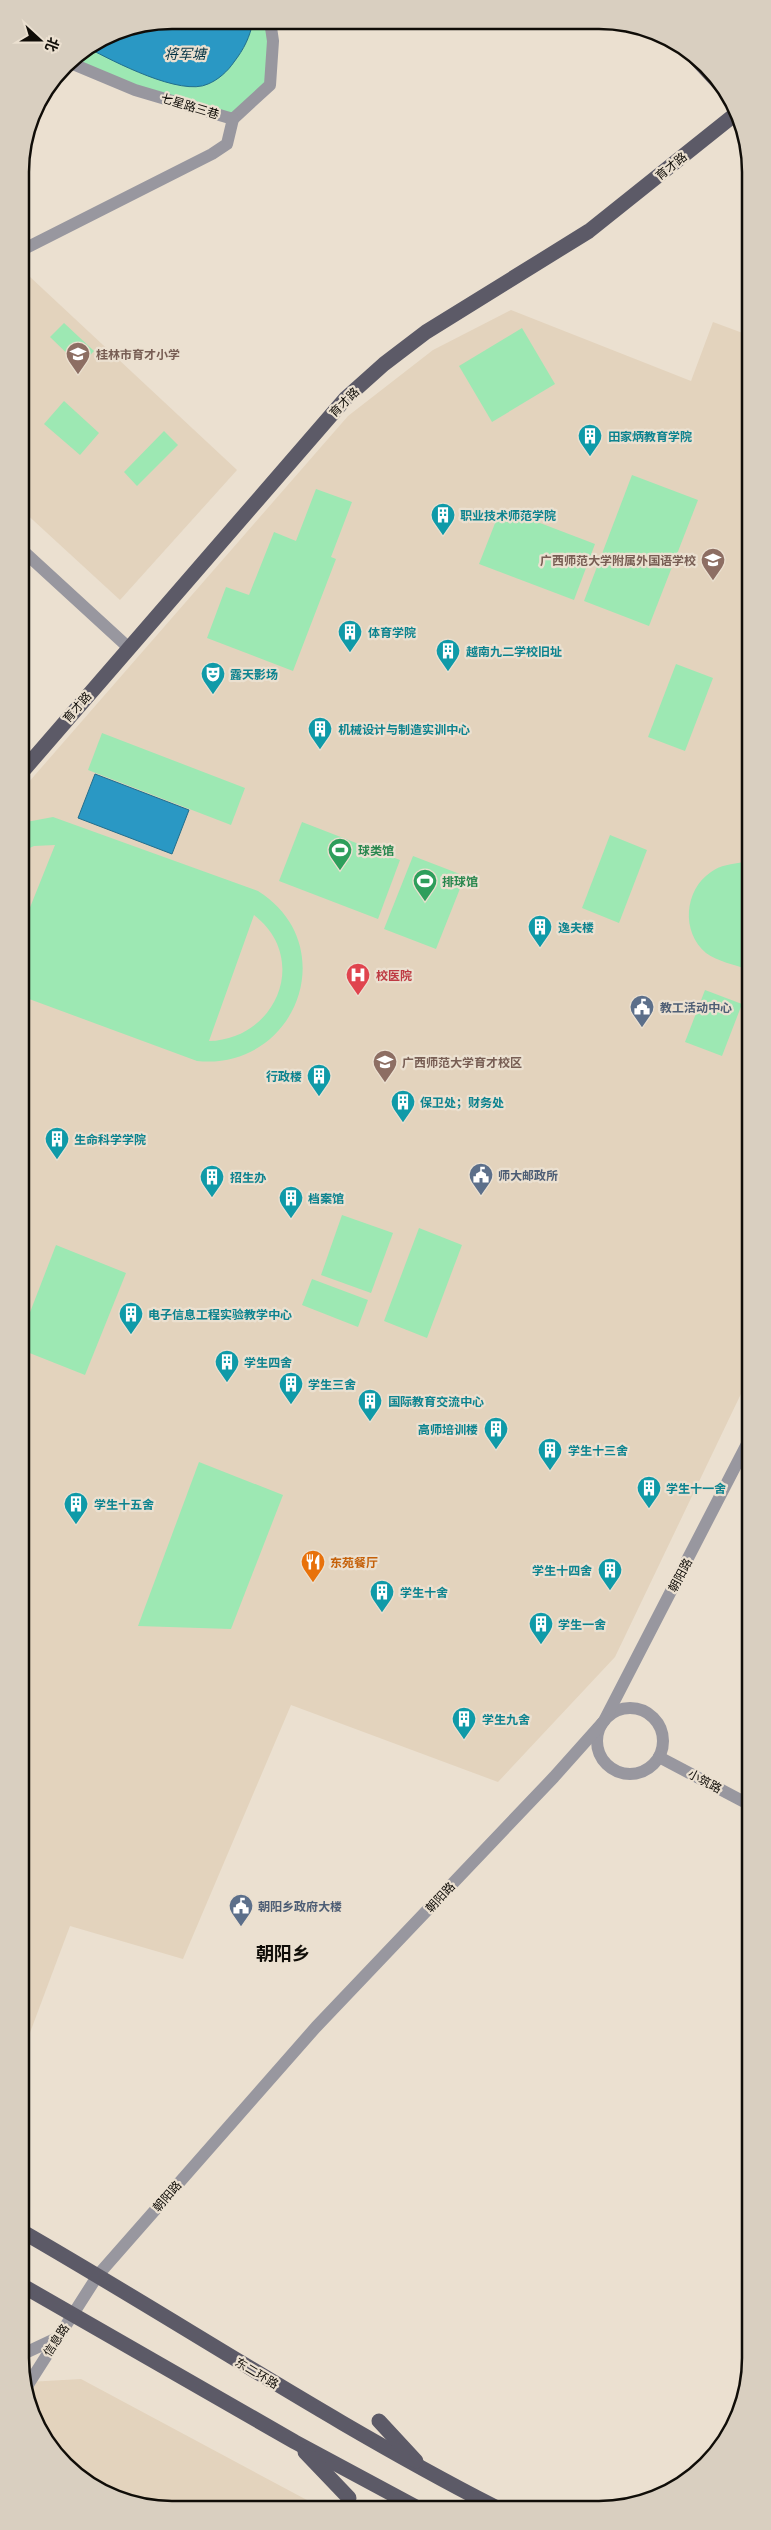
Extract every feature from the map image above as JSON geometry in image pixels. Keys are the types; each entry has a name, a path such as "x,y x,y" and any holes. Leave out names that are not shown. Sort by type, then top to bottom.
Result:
{"main road":[{"name":"育才路","path":"29,763 346,398 384,364 426,332 589,231 732,117"},
{"name":"东二环路","path":"29,2235 98,2275 314,2408 425,2471 483,2501"},
{"path":"29,2290 295,2442 405,2501"},
{"path":"378,2421 425,2471"},
{"path":"295,2442 350,2498"}],"street":[{"name":"七星路三巷","path":"76,65 136,90 233,119 270,86 271,29"},
{"path":"29,246 212,154 227,144 233,119"},
{"path":"29,556 128,648"},
{"name":"朝阳路","path":"72,2315 98,2275 316,2027 554,1777 604,1721 742,1454"},
{"path":"622,1708 638,1709 653,1716 663,1736 659,1757 652,1766 643,1772 633,1774 612,1769 599,1752 598,1736 604,1721 622,1708"},
{"name":"小筑路","path":"659,1757 742,1800"},
{"name":"信息路","path":"30,2381 72,2315"},
{"path":"29,2351 57,2338"}],"shaded area":[{"name":"桂林市育才小学","path":"29,276 237,470 120,600 29,516"},
{"name":"广西师范大学育才校区","path":"511,310 691,381 713,322 742,333 742,1392 615,1657 498,1782 291,1705 183,1959 70,1926 29,2035 29,782 348,416 433,350"},
{"path":"81,2379 309,2501 162,2501 144,2499 108,2487 85,2472 58,2445 43,2422 31,2382"}],"green space":[{"path":"171,29 270,29 270,85 233,119 76,65 108,43 144,31"},
{"path":"64,323 94,351 80,366 50,337"},
{"path":"522,328 555,384 492,422 459,366"},
{"path":"64,401 99,433 80,455 44,424"},
{"path":"164,431 178,445 137,486 124,472"},
{"path":"632,475 698,500 649,626 584,601"},
{"path":"316,489 352,502 331,557 336,559 293,671 207,638 226,587 249,595 274,532 296,541"},
{"path":"501,508 595,544 574,600 479,564"},
{"path":"676,664 713,678 685,751 648,737"},
{"path":"102,733 245,788 231,825 88,770"},
{"path":"53,817 258,891 284,914 299,942 303,971 297,1000 282,1026 260,1046 232,1059 197,1061 29,999 29,910 55,845 34,846 29,848 29,822","holes":["254,915 271,933 280,953 282,973 278,993 268,1012 253,1027 233,1037 209,1041"]},
{"name":"球类馆","path":"302,822 400,860 378,919 279,881"},
{"path":"610,835 647,850 619,923 582,908"},
{"name":"排球馆","path":"413,856 465,876 436,949 384,929"},
{"path":"742,862 742,968 721,961 706,953 692,934 689,923 689,911 695,889 711,872 726,865"},
{"path":"705,990 742,1004 722,1056 685,1042"},
{"path":"342,1215 393,1233 371,1293 321,1275"},
{"path":"419,1228 462,1245 427,1338 384,1321"},
{"path":"56,1245 126,1273 85,1375 29,1353 29,1315"},
{"path":"312,1279 368,1300 358,1327 302,1305"},
{"path":"199,1462 283,1495 231,1629 138,1626"}],"water":[{"name":"将军塘","path":"251,29 246,43 229,69 212,82 196,87 165,82 95,51 108,43 144,31"},
{"path":"95,774 189,810 172,854 78,818"}],"place":[{"name":"桂林市育才小学","path":"78,375"},
{"name":"田家炳教育学院","path":"590,457"},
{"name":"职业技术师范学院","path":"443,536"},
{"name":"广西师范大学附属外国语学校","path":"713,581"},
{"name":"体育学院","path":"350,653"},
{"name":"越南九二学校旧址","path":"448,672"},
{"name":"露天影场","path":"213,695"},
{"name":"机械设计与制造实训中心","path":"320,750"},
{"name":"球类馆","path":"340,871"},
{"name":"排球馆","path":"425,902"},
{"name":"逸夫楼","path":"540,948"},
{"name":"校医院","path":"358,996"},
{"name":"教工活动中心","path":"642,1028"},
{"name":"广西师范大学育才校区","path":"385,1083"},
{"name":"行政楼","path":"319,1097"},
{"name":"保卫处；财务处","path":"403,1123"},
{"name":"生命科学学院","path":"57,1160"},
{"name":"师大邮政所","path":"481,1196"},
{"name":"招生办","path":"212,1198"},
{"name":"档案馆","path":"291,1219"},
{"name":"电子信息工程实验教学中心","path":"131,1335"},
{"name":"学生四舍","path":"227,1383"},
{"name":"学生三舍","path":"291,1405"},
{"name":"国际教育交流中心","path":"370,1422"},
{"name":"高师培训楼","path":"496,1450"},
{"name":"学生十三舍","path":"550,1471"},
{"name":"学生十一舍","path":"649,1509"},
{"name":"学生十五舍","path":"76,1525"},
{"name":"东苑餐厅","path":"313,1583"},
{"name":"学生十四舍","path":"610,1591"},
{"name":"学生十舍","path":"382,1613"},
{"name":"学生一舍","path":"541,1645"},
{"name":"学生九舍","path":"464,1740"},
{"name":"朝阳乡政府大楼","path":"241,1927"}],"district":[{"name":"朝阳乡","path":"283,1953"}]}
